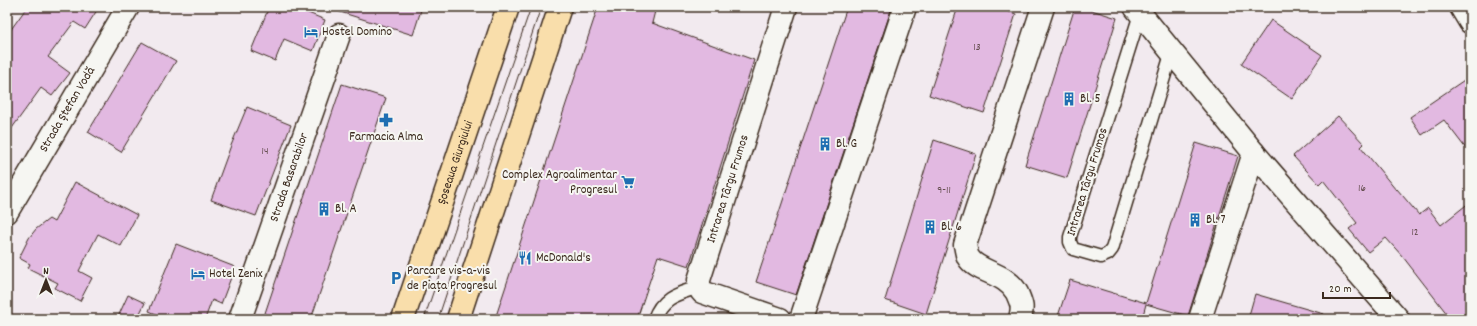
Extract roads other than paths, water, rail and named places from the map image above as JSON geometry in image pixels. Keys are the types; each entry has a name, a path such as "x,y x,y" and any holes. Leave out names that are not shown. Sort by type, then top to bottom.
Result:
{"main road":[{"name":"Șoseaua Giurgiului","path":"403,319 508,7"},
{"path":"458,319 560,7"}],"street":[{"name":"Strada Ștefan Vodă","path":"7,212 128,7"},
{"name":"Intrarea Târgu Frumos","path":"699,287 699,280 786,7"},
{"path":"801,319 905,7"},
{"path":"1020,319 1023,306 1013,286 1005,279 977,265 968,257 965,245 1043,7"},
{"path":"1461,7 1470,22"},
{"name":"Intrarea Târgu Frumos","path":"1137,10 1254,153 1394,317"},
{"name":"Strada Basarabilor","path":"240,319 339,35"},
{"path":"1200,319 1254,153"},
{"path":"699,287 702,292 780,319"}],"lane":[{"name":"Intrarea Târgu Frumos","path":"1137,10 1070,237 1070,242 1073,249 1101,257 1108,254 1112,250 1172,51"},
{"path":"654,319 658,308 664,301 699,287"}],"tram line":[{"path":"424,319 531,7"},
{"path":"438,319 541,7"}],"place":[{"name":"Hostel Domino","path":"311,32"},
{"name":"Bl. 5","path":"1069,99"},
{"name":"Farmacia Alma","path":"386,120"},
{"name":"Bl. G","path":"825,144"},
{"name":"Complex Agroalimentar Progresul","path":"628,182"},
{"name":"Bl. A","path":"324,209"},
{"name":"Bl. 7","path":"1195,220"},
{"name":"Bl. 6","path":"930,227"},
{"name":"McDonald's","path":"525,258"},
{"name":"Hotel Zenix","path":"198,274"},
{"name":"Parcare vis-a-vis de Piața Progresul","path":"396,278"}]}
